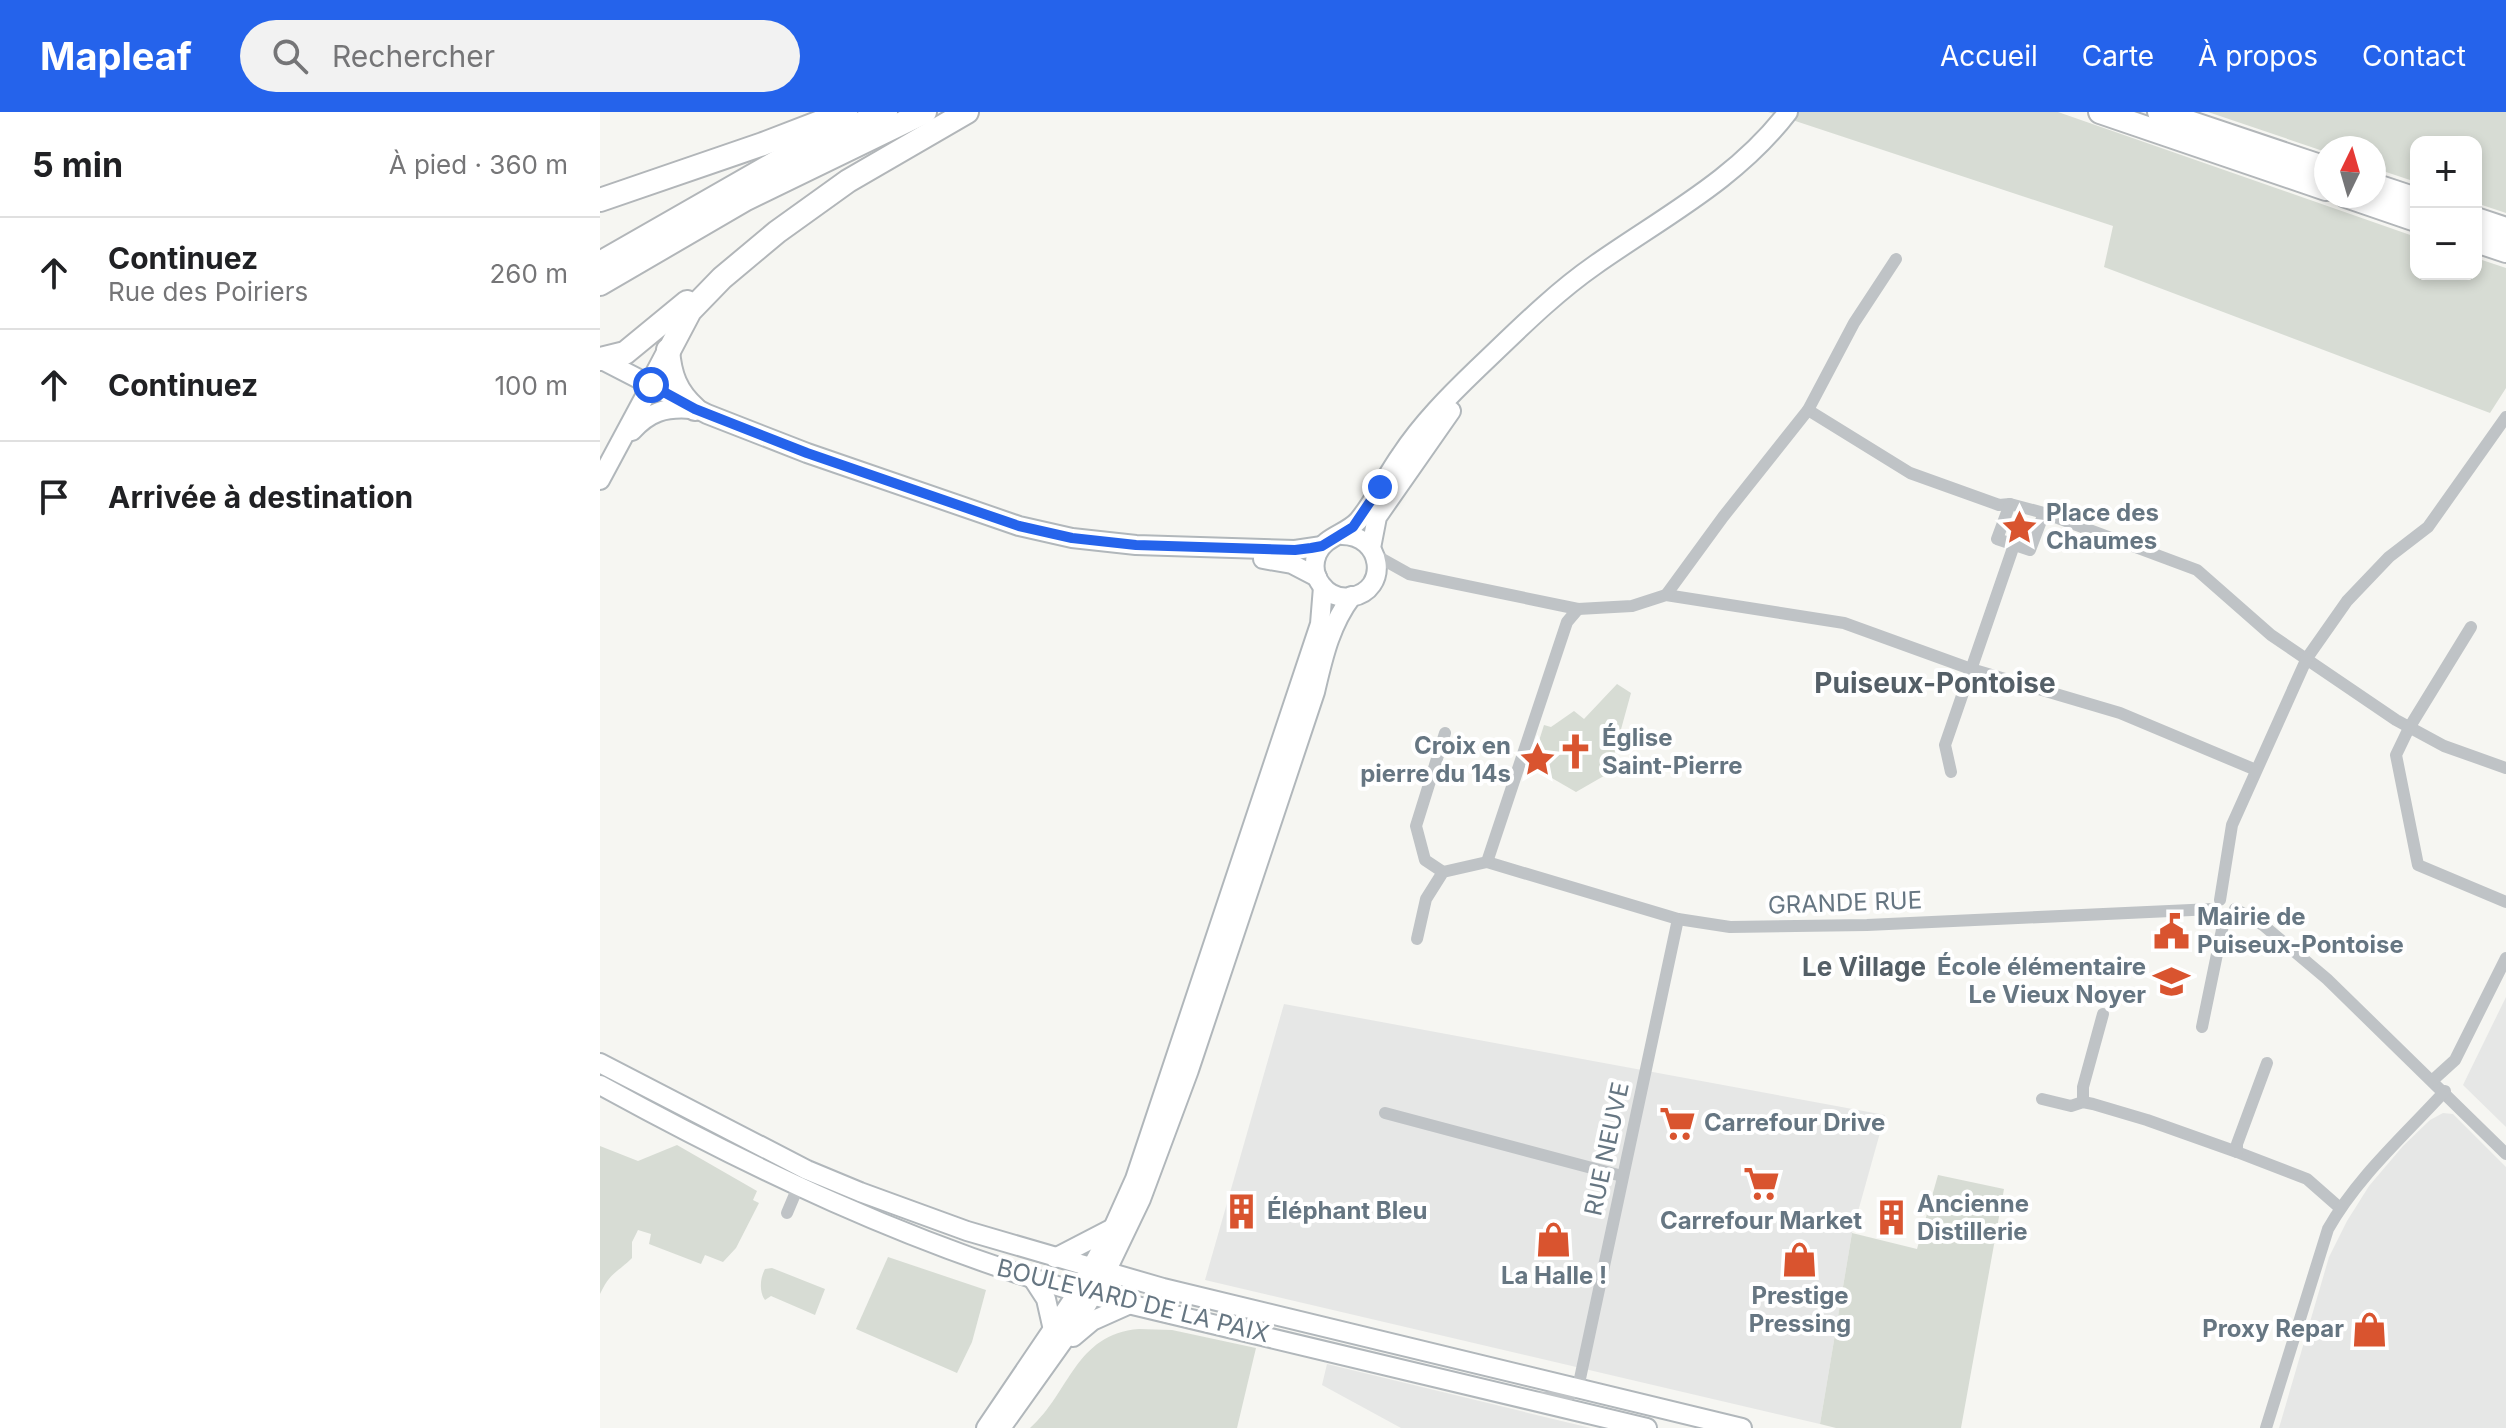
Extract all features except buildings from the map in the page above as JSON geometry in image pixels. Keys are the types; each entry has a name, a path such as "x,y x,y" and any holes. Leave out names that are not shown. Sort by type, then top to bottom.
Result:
{"highway":[{"path":"600,200 846,112"},
{"path":"600,263 787,156 886,112"},
{"path":"600,284 746,199 925,112"},
{"path":"600,359 625,353 777,232 848,181 967,112"},
{"path":"2100,112 2314,185"},
{"path":"2159,112 2314,164"},
{"path":"2386,189 2410,197"},
{"path":"2381,208 2410,218"},
{"path":"2482,221 2506,229"},
{"path":"2482,243 2506,251"},
{"path":"651,385 690,311 722,278"},
{"path":"668,350 676,389 695,409"}],"main road":[{"path":"600,359 695,409 807,453 1019,526 1072,538 1185,547 1295,550 1322,546 1342,535 1362,517 1402,452 1449,396 1486,360 1568,285 1725,177 1761,145 1788,112"},
{"path":"1185,547 1285,563 1320,582 1336,596 1352,596 1365,591 1374,580 1377,567 1373,552 1375,522 1381,510 1486,360"},
{"path":"600,480 651,385"},
{"path":"617,448 651,413 695,409"},
{"path":"1342,535 1361,539 1373,552"},
{"path":"1139,1282 1118,1234 1320,624 1320,582 1315,563 1322,546"},
{"path":"1060,1350 1092,1282 1158,1158 1315,692 1326,648 1340,614 1352,596"},
{"path":"600,1063 820,1176 940,1222 1055,1258 1092,1282 1163,1288"},
{"name":"BOULEVARD DE LA PAIX","path":"600,1085 798,1187 926,1242 1026,1277 1139,1282 1739,1428"},
{"path":"1055,1258 1118,1234"},
{"path":"1026,1277 1046,1299 1053,1330"},
{"path":"986,1428 1053,1330 1092,1282"},
{"name":"BOULEVARD DE LA PAIX","path":"1092,1282 1130,1304 1647,1428"},
{"path":"1001,1428 1060,1350 1092,1321 1130,1304"}],"street":[{"path":"1666,595 1808,410 1854,323 1896,259"},
{"path":"1808,410 1910,473 1999,505 2010,504 2048,516 2197,570 2271,635 2409,728 2444,746 2506,768"},
{"path":"2224,920 2215,915 2232,825 2307,658 2347,601 2389,557 2428,527 2506,417"},
{"path":"2010,504 1997,539 2014,545 2030,550 2048,516"},
{"path":"1951,772 1945,745 2014,545"},
{"path":"1373,552 1409,574 1578,609 1632,606 1666,595 1844,623 1971,669 2120,713 2256,770"},
{"path":"1374,580 1409,574"},
{"path":"1417,939 1426,899 1443,872 1487,862 1567,622 1578,609"},
{"path":"2471,627 2409,728 2396,755 2418,865 2506,902"},
{"path":"1443,872 1425,860 1416,826 1445,733"},
{"name":"GRANDE RUE","path":"1487,862 1678,919 1730,927 1867,925 2216,904"},
{"path":"2216,904 2230,900 2235,909 2263,925 2327,979 2445,1091 2506,1154"},
{"path":"2224,920 2233,916 2235,909"},
{"name":"RUE NEUVE","path":"1578,1388 1678,919"},
{"path":"2202,1027 2224,920"},
{"path":"2433,1080 2455,1060 2506,958"},
{"path":"2083,1102 2083,1087 2103,1014"},
{"path":"2237,1152 2237,1144 2267,1063"},
{"path":"2266,1428 2320,1248 2340,1208 2369,1171 2445,1091"},
{"path":"2042,1099 2071,1106 2083,1102 2147,1120 2237,1152 2307,1179 2340,1208"},
{"path":"1385,1113 1622,1176"},
{"path":"787,1213 798,1187"},
{"path":"1526,1399 1568,1396 1578,1388 1585,1405 1596,1415"}],"shaded area":[{"path":"1768,112 2058,112 2314,201 2314,208 2333,208 2410,235 2410,280 2482,280 2482,260 2506,268 2506,388 2490,413 2104,267 2113,226"},
{"path":"2208,112 2506,112 2506,213 2482,205 2482,136 2410,136 2410,180 2386,172 2386,136 2314,136 2314,148"},
{"path":"1617,684 1631,693 1609,773 1576,792 1531,766 1544,725 1551,727 1574,711 1584,719"},
{"path":"2506,997 2506,1127 2463,1085"},
{"path":"1284,1004 1885,1115 1852,1233 1820,1424 1205,1280"},
{"path":"2443,1113 2453,1114 2506,1167 2506,1428 2279,1428 2329,1257 2347,1221 2369,1186 2403,1146 2430,1120"},
{"path":"677,1145 757,1191 753,1200 759,1203 736,1248 723,1262 705,1255 701,1264 649,1244 651,1234 638,1230 632,1242 632,1258 611,1277 600,1294 600,1146 638,1161"},
{"path":"1938,1175 2004,1189 1961,1428 1836,1428 1820,1424 1852,1233 1917,1249"},
{"path":"888,1257 986,1290 972,1342 957,1373 856,1329"},
{"path":"772,1268 825,1289 815,1315 771,1296 765,1300 761,1289 762,1277 765,1269"},
{"path":"1139,1329 1172,1330 1256,1348 1237,1428 1030,1428 1044,1414 1087,1353 1118,1333"},
{"path":"1327,1364 1591,1428 1401,1428 1322,1385"}],"place":[{"name":"Place des Chaumes","path":"2020,527"},
{"name":"Église Saint-Pierre","path":"1576,752"},
{"name":"Croix en pierre du 14s","path":"1537,760"},
{"name":"Mairie de Puiseux-Pontoise","path":"2171,931"},
{"name":"École élémentaire Le Vieux Noyer","path":"2172,981"},
{"name":"Carrefour Drive","path":"1678,1123"},
{"name":"Carrefour Market","path":"1761,1184"},
{"name":"Éléphant Bleu","path":"1241,1211"},
{"name":"Ancienne Distillerie","path":"1891,1218"},
{"name":"La Halle !","path":"1554,1239"},
{"name":"Prestige Pressing","path":"1800,1259"},
{"name":"Proxy Repar","path":"2370,1329"}],"district":[{"name":"Puiseux-Pontoise","path":"1935,683"},
{"name":"Le Village","path":"1864,967"}],"route":[{"path":"651,385 695,409 807,453 974,513 1072,538 1185,547 1311,548 1322,546 1353,527 1380,487"}]}
